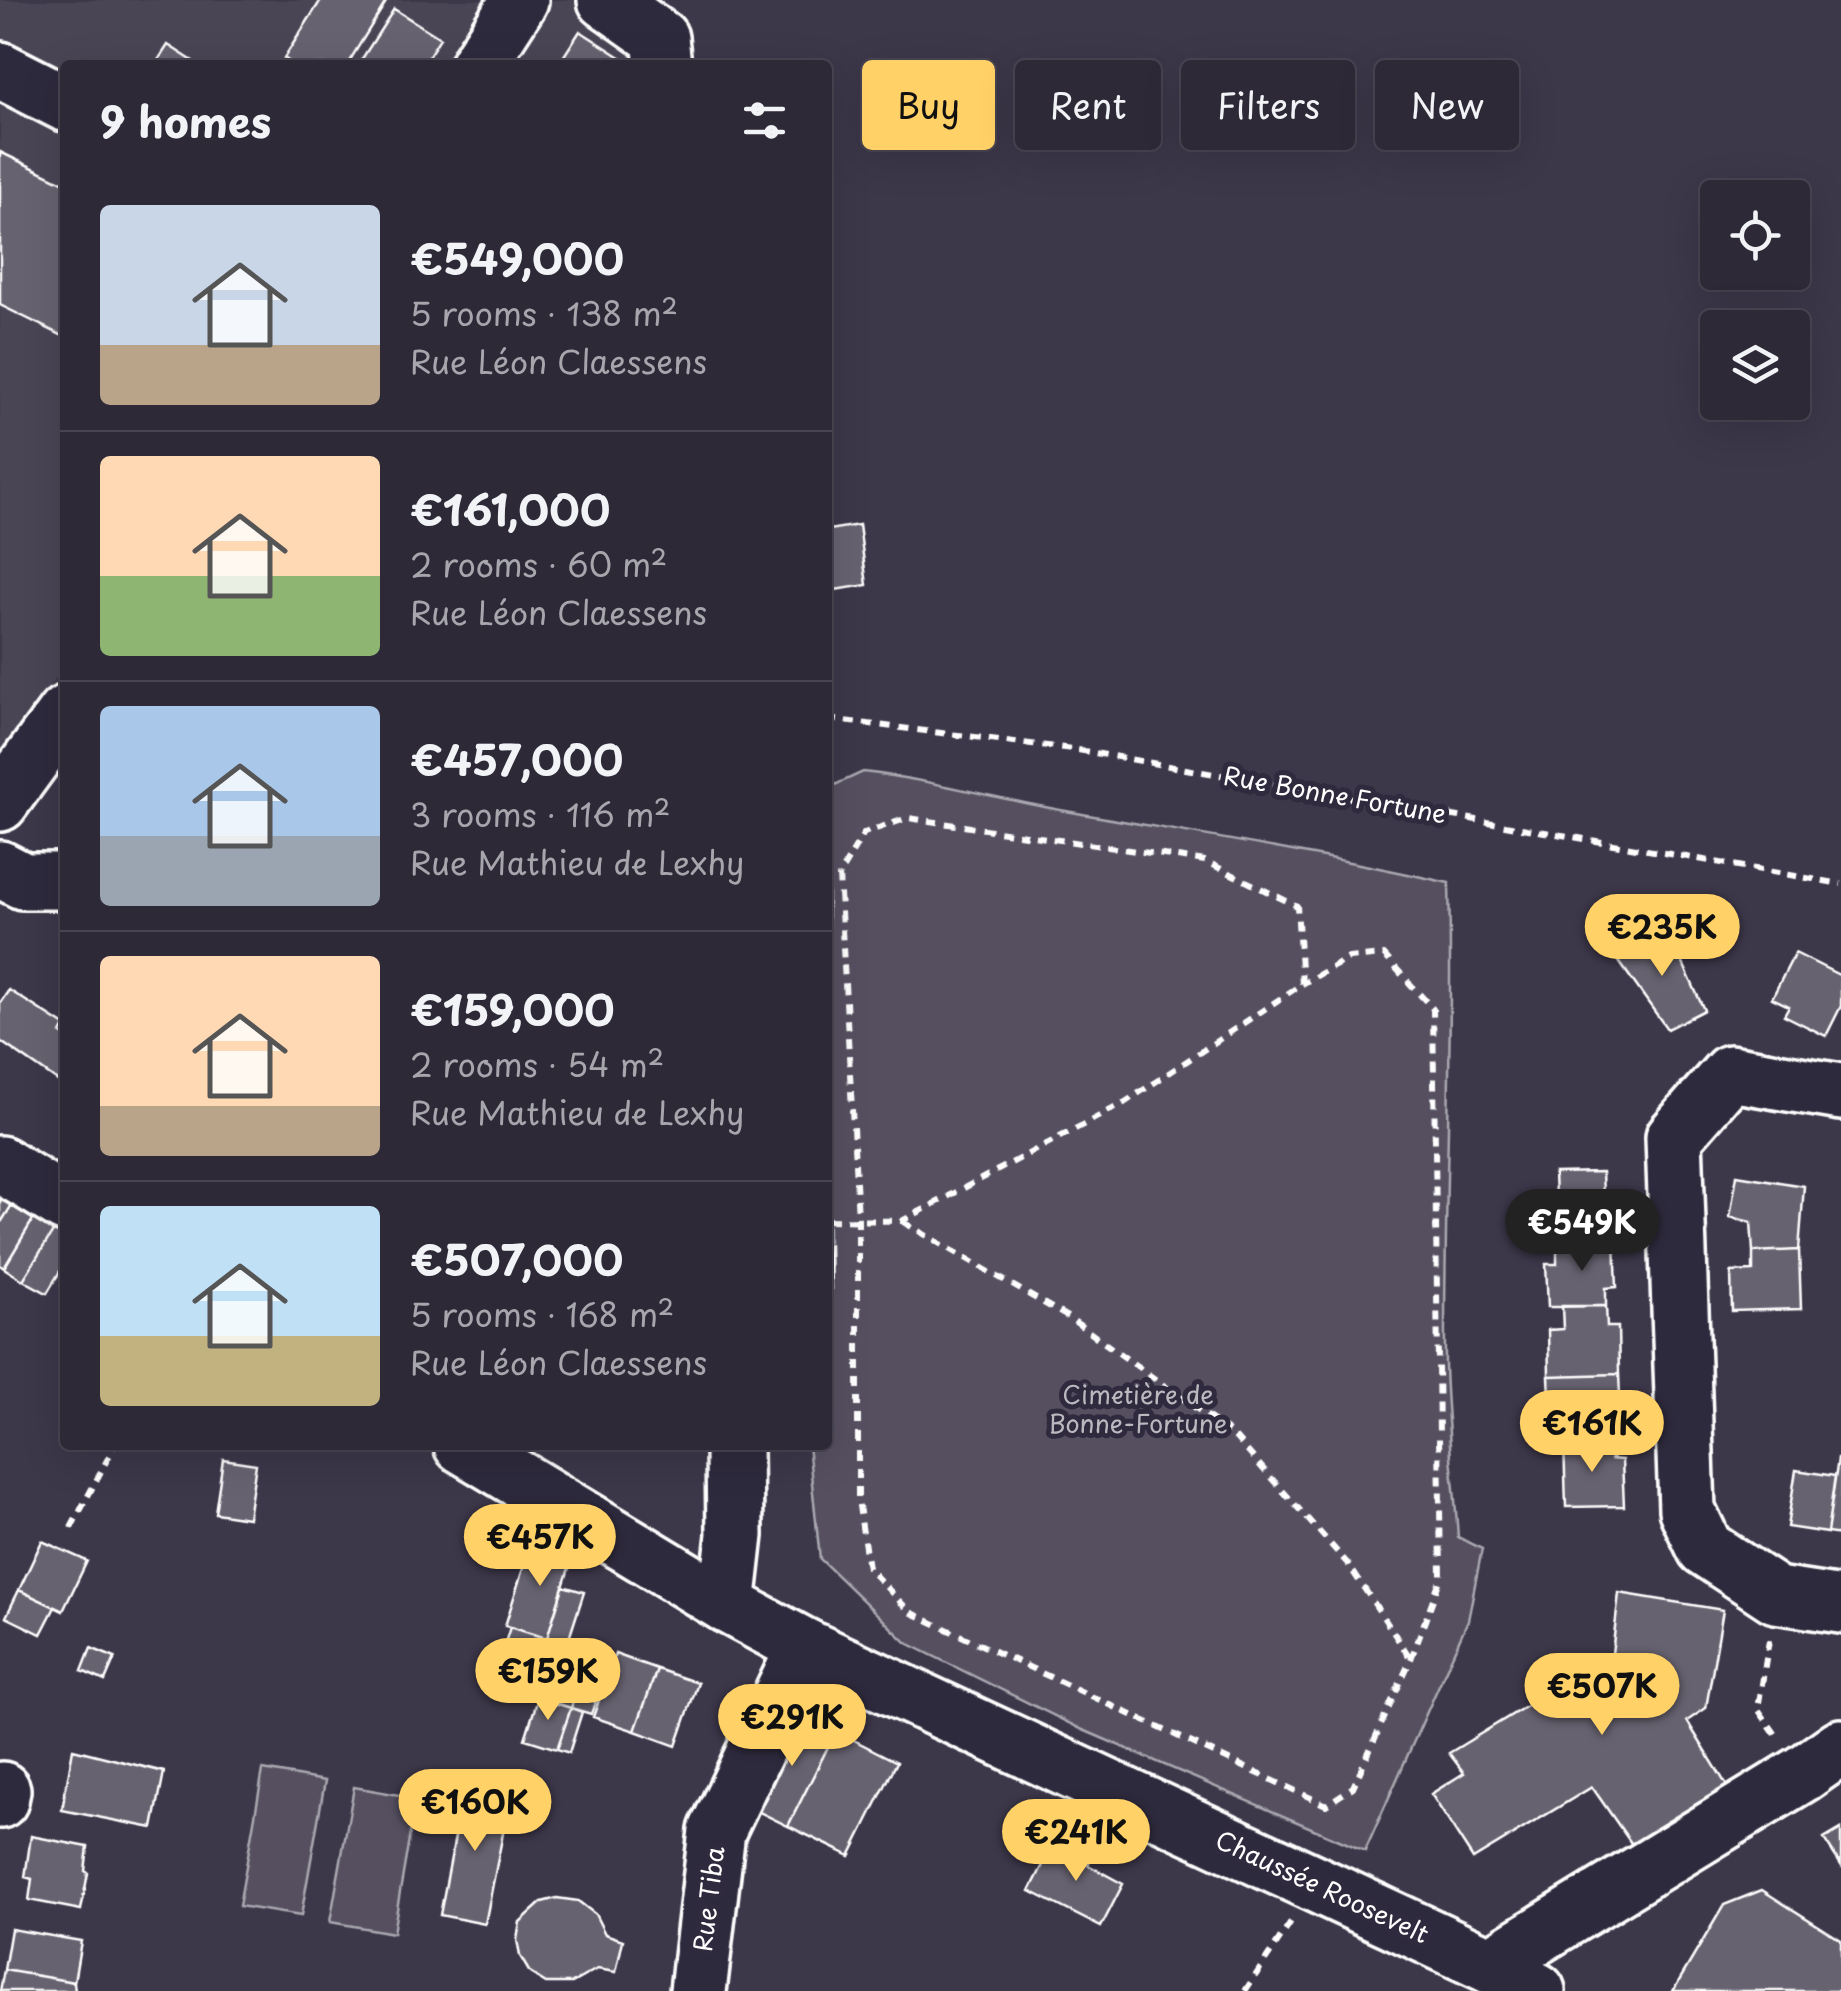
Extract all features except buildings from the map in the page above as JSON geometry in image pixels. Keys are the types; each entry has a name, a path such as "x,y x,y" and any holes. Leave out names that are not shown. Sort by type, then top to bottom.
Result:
{"street":[{"path":"481,60 520,0"},
{"path":"606,0 662,51"},
{"path":"0,70 60,100"},
{"path":"0,803 60,721"},
{"path":"0,869 23,881 60,881"},
{"path":"1841,1092 1730,1073 1674,1136 1687,1510 1705,1548 1776,1595 1841,1605"},
{"path":"0,1164 60,1201"},
{"name":"Chaussée Roosevelt","path":"470,1450 726,1605 805,1647 1490,1965 1538,1991"},
{"path":"726,1605 736,1535 734,1450"},
{"name":"Rue Tiba","path":"698,1991 717,1831 805,1647"},
{"path":"1490,1965 1822,1760"}],"path":[{"name":"Rue Bonne Fortune","path":"832,719 1072,749 1841,884"},
{"path":"902,1221 1124,1103 1302,984 1350,958 1384,955 1433,1010 1441,1577 1411,1659 1353,1787 1326,1805 910,1612 868,1568 858,1499 858,1218 839,875 864,832 908,818 1205,861 1298,906 1302,984"},
{"path":"832,1220 902,1221 1072,1319 1232,1434 1348,1564 1411,1659"},
{"path":"70,1528 112,1450"},
{"path":"1776,1595 1758,1710 1822,1760"},
{"path":"1245,1991 1295,1916"}],"shaded area":[{"path":"0,0 573,0 644,58 60,60 60,671 0,761"}],"green space":[{"name":"Cimetière de Bonne-Fortune","path":"863,772 914,780 1449,883 1446,1385 1458,1537 1482,1549 1468,1620 1365,1851 1083,1730 907,1643 820,1559 809,1450 832,1450 832,786"},
{"path":"263,1770 325,1781 301,1916 239,1906"},
{"path":"354,1787 416,1798 393,1933 330,1922"}]}
